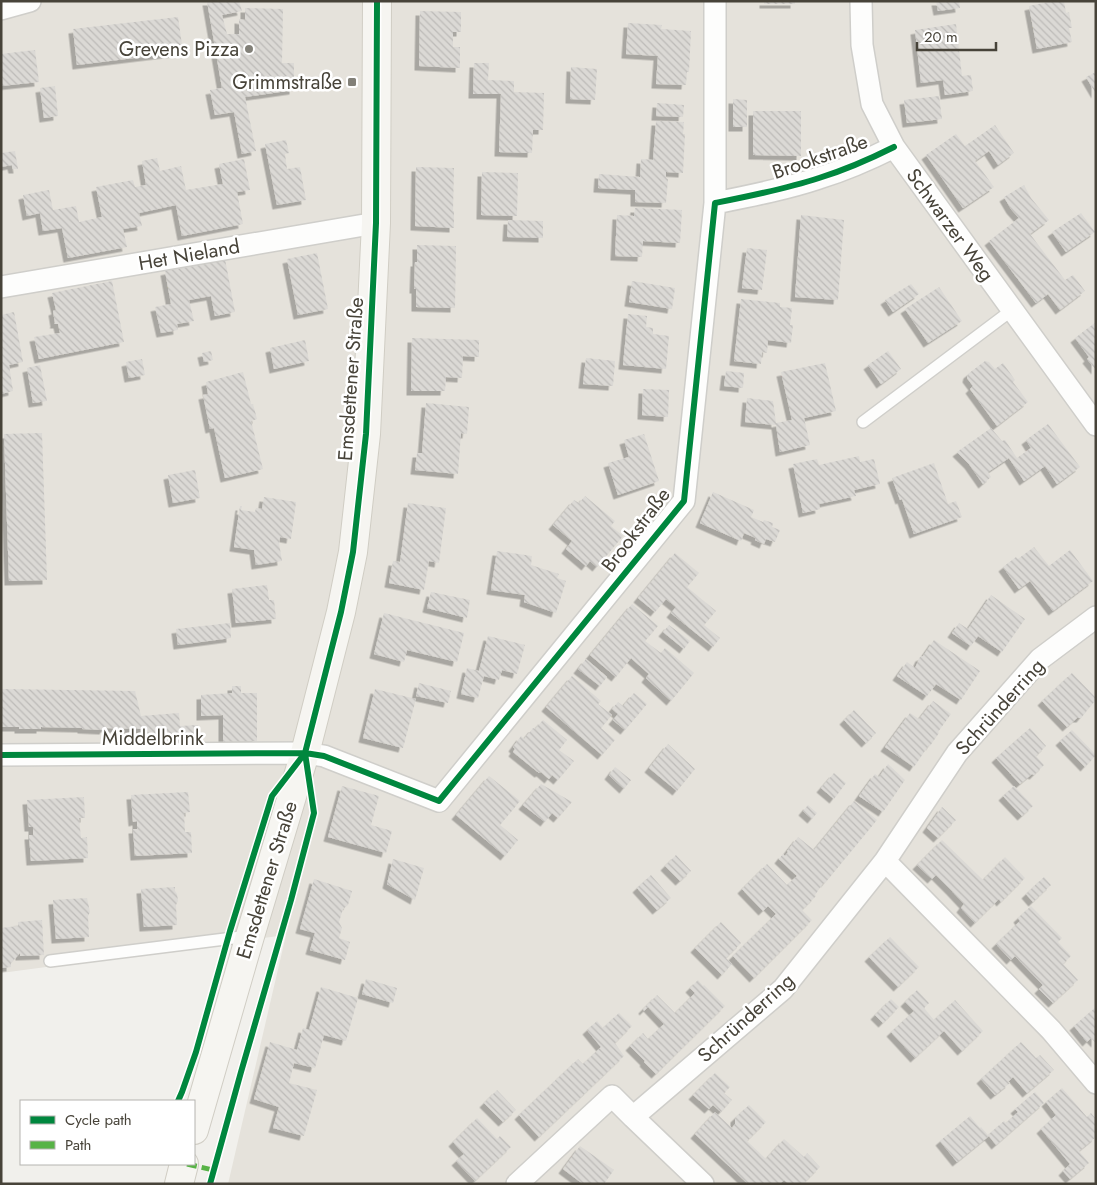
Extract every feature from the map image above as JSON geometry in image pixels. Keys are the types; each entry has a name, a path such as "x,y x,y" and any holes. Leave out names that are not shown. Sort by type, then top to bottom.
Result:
{"street":[{"path":"1,9 30,1"},
{"name":"Emsdettener Straße","path":"195,1127 305,753 341,612 353,552 366,434 376,223 377,1"},
{"name":"Brookstraße","path":"305,753 324,756 439,801 684,501 715,203 715,1"},
{"name":"Schwarzer Weg","path":"861,1 862,45 872,104 894,148 1096,425"},
{"name":"Brookstraße","path":"715,203 819,178 871,159 894,148"},
{"name":"Het Nieland","path":"1,287 376,223"},
{"name":"Schründerring","path":"633,1117 783,989 886,861 957,753 1040,659 1096,617"},
{"name":"Middelbrink","path":"1,755 305,753"},
{"path":"886,861 1052,1030 1096,1083"},
{"path":"516,1184 612,1096 704,1184"},
{"path":"179,1184 184,1165"}],"lane":[{"path":"862,422 1012,310"},
{"path":"50,961 250,936"}],"shaded area":[{"path":"1,1 1096,1 1096,1184 228,1184 286,935 1,973"}],"building":[{"name":"Grevens Pizza","path":"207,1 239,1 242,11 222,15 227,34 239,34 239,19 245,20 245,8 283,9 282,63 294,63 294,90 245,97 256,151 242,154 234,112 215,115 210,90 222,88"},
{"path":"764,1 795,1 795,4 764,4"},
{"path":"936,1 959,1 960,8 938,11"},
{"path":"1053,1 1064,1 1066,13 1069,12 1072,28 1069,28 1072,42 1037,49 1029,6"},
{"path":"420,11 461,12 461,32 453,32 453,47 460,47 460,68 419,66"},
{"path":"178,17 183,52 77,65 73,29"},
{"path":"628,23 662,25 661,29 691,31 689,72 687,72 686,85 656,84 658,56 626,54"},
{"path":"956,24 962,76 971,75 973,91 945,95 943,80 921,83 915,30"},
{"path":"35,50 39,82 1,86 1,54"},
{"path":"474,63 489,63 488,80 514,81 514,92 544,93 543,130 533,130 532,153 499,152 501,94 473,94"},
{"path":"571,67 597,69 595,100 570,99"},
{"path":"1096,72 1096,94 1086,77"},
{"path":"55,86 58,116 44,118 40,88"},
{"path":"939,96 942,119 907,123 904,100"},
{"path":"733,99 747,100 747,127 733,127"},
{"path":"657,103 684,105 683,117 656,116"},
{"path":"753,111 801,111 801,156 753,155"},
{"path":"656,121 684,122 683,173 666,172 666,178 668,179 666,203 635,202 635,190 598,188 599,174 640,177 641,159 653,160"},
{"path":"995,125 1014,153 998,165 989,151 975,161 994,187 963,208 926,155 956,134 965,146"},
{"path":"286,140 289,153 285,154 287,169 300,167 306,200 277,205 265,144"},
{"path":"15,151 18,169 13,169 12,165 1,167 1,153"},
{"path":"157,158 160,171 181,166 186,190 223,184 219,164 244,159 250,190 237,192 243,224 182,236 176,205 139,213 142,226 123,229 127,247 68,258 62,228 43,231 40,213 27,216 23,195 49,190 53,210 76,206 79,222 102,217 96,187 133,180 135,187 146,185 142,161"},
{"path":"416,167 454,168 454,228 415,226"},
{"path":"482,172 518,173 517,216 481,215"},
{"path":"1024,185 1031,198 1049,220 1030,234 1065,280 1073,275 1085,291 1060,310 1048,294 1036,303 989,241 1019,218 1004,197"},
{"path":"635,208 682,210 680,243 643,241 642,257 615,256 617,215 634,216"},
{"path":"1081,213 1095,232 1066,252 1052,232"},
{"path":"801,215 844,220 838,300 795,297"},
{"path":"508,220 543,221 543,238 507,237"},
{"path":"417,245 456,246 455,308 416,307 416,289 414,289"},
{"path":"747,248 767,250 762,290 742,288"},
{"path":"317,253 328,309 298,315 287,259"},
{"path":"225,259 235,312 215,316 211,296 189,300 194,321 177,324 178,330 161,333 155,307 171,304 165,271"},
{"path":"112,281 124,342 39,359 34,337 60,333 58,324 54,324 53,311 56,310 52,293"},
{"path":"632,281 675,288 672,309 629,302"},
{"path":"911,284 919,294 893,312 885,300"},
{"path":"939,287 962,321 928,343 905,309"},
{"path":"741,299 780,303 780,307 792,308 790,325 793,325 791,343 768,340 767,353 762,352 761,364 734,361"},
{"path":"14,312 23,362 9,365 13,391 1,394 1,315"},
{"path":"628,314 647,316 646,327 653,328 653,334 669,336 666,369 623,365"},
{"path":"1096,322 1096,370 1075,338"},
{"path":"412,338 479,340 479,357 463,356 462,378 446,377 445,391 411,391"},
{"path":"305,340 309,361 274,369 270,348"},
{"path":"211,351 213,360 204,362 202,353"},
{"path":"888,351 901,369 881,384 868,365"},
{"path":"586,358 615,361 613,386 583,384"},
{"path":"142,359 145,375 129,378 126,362"},
{"path":"985,361 989,362 995,369 1003,363 1015,380 1013,382 1028,402 997,426 970,389 973,386 967,378 968,374"},
{"path":"825,363 836,411 804,418 810,445 780,452 776,425 745,422 747,398 773,401 776,423 792,420 781,372"},
{"path":"40,365 47,401 33,403 27,368"},
{"path":"726,371 744,373 743,388 724,386"},
{"path":"243,372 257,419 251,421 263,469 225,478 214,428 210,429 203,395 208,394 206,382"},
{"path":"643,389 669,390 668,417 642,415"},
{"path":"426,403 469,407 467,434 461,433 458,474 415,470 417,453 422,453"},
{"path":"1048,424 1080,467 1057,484 1045,466 1024,481 1009,458 988,472 991,477 983,484 969,464 957,452 991,428 1002,441 1005,440 1017,458 1031,448 1026,440"},
{"path":"42,433 47,580 9,581 4,434"},
{"path":"644,434 659,481 618,495 608,463 629,457 624,440"},
{"path":"859,456 860,462 874,459 880,484 854,490 856,496 819,504 820,509 803,513 793,464 817,459 819,465"},
{"path":"934,463 948,504 956,501 962,517 914,534 902,499 900,500 892,478"},
{"path":"195,470 200,498 173,503 168,475"},
{"path":"713,492 754,510 751,517 763,522 764,520 773,523 772,527 780,530 775,542 766,539 764,544 744,533 741,541 700,523"},
{"path":"585,496 615,521 611,526 623,536 597,567 590,561 586,566 566,549 572,541 553,525 574,500 579,503"},
{"path":"264,497 296,502 291,539 280,537 282,561 256,565 254,550 234,547 240,506 242,506 241,510 255,512 256,508 262,509"},
{"path":"408,503 446,508 439,563 429,561 424,590 389,583 393,561 400,562"},
{"path":"1034,547 1049,566 1070,550 1093,581 1053,611 1030,581 1019,589 1003,567"},
{"path":"497,551 532,556 531,565 559,574 557,578 566,581 556,613 524,602 525,595 491,590"},
{"path":"675,553 699,573 687,587 716,611 704,625 720,638 713,647 671,613 676,607 666,599 655,612 638,598"},
{"path":"267,585 269,600 274,600 276,619 236,623 232,589"},
{"path":"431,592 470,600 467,618 427,608"},
{"path":"991,595 1025,619 1002,652 978,636 971,646 952,633 959,623 968,629"},
{"path":"632,604 658,626 645,641 661,653 665,648 694,673 671,701 646,678 649,674 631,658 616,677 590,655"},
{"path":"384,613 464,633 457,662 407,650 404,662 374,654"},
{"path":"230,623 231,638 178,645 176,629"},
{"path":"669,625 690,641 684,649 663,632"},
{"path":"488,636 525,645 517,674 502,670 499,680 484,676 478,698 461,694 467,668 479,671"},
{"path":"934,640 980,671 961,700 936,684 927,696 897,676 907,662 915,668 920,657 923,656"},
{"path":"586,659 607,677 600,686 578,669"},
{"path":"1072,673 1096,700 1081,718 1077,718 1067,727 1042,701"},
{"path":"572,676 601,701 598,704 612,715 601,728 615,740 602,755 546,707"},
{"path":"419,683 451,691 448,703 416,696"},
{"path":"232,686 241,686 241,693 257,693 257,741 223,742 223,715 201,716 201,695 232,693"},
{"path":"1,689 135,691 141,716 179,713 180,726 198,725 200,743 199,745 150,748 145,729 105,728 104,730 41,727 41,729 19,729 19,727 1,727"},
{"path":"375,689 416,699 403,748 363,738"},
{"path":"634,693 647,704 625,730 613,720 618,714 612,709 618,702 623,706"},
{"path":"933,701 951,714 914,767 885,747 910,713 919,719"},
{"path":"854,710 876,733 866,743 844,720"},
{"path":"543,720 567,740 559,750 574,761 558,780 552,775 549,779 541,772 539,773 513,752 515,749 513,747 521,736 524,739"},
{"path":"1030,728 1046,746 1036,756 1044,765 1034,775 1032,774 1020,784 996,758"},
{"path":"1072,730 1096,755 1085,767 1060,741"},
{"path":"668,744 695,769 677,791 649,768"},
{"path":"888,764 905,780 883,812 859,796 875,774 879,777"},
{"path":"615,767 631,780 624,789 609,775"},
{"path":"834,773 846,783 834,799 821,788"},
{"path":"489,776 520,801 500,825 518,840 505,856 456,815"},
{"path":"541,784 572,802 558,818 552,813 545,822 523,805"},
{"path":"342,786 379,796 371,825 392,831 386,853 328,837"},
{"path":"1014,786 1033,806 1022,816 1003,796"},
{"path":"188,792 190,812 184,813 185,832 191,832 192,853 135,856 133,829 137,829 137,821 133,822 131,795"},
{"path":"84,797 85,818 79,818 81,838 87,837 88,858 31,861 29,835 33,835 33,827 29,827 27,800"},
{"path":"854,801 877,820 824,882 816,896 802,910 812,920 754,978 733,956 776,914 768,906 763,911 742,889 767,864 787,885 797,876 779,859 783,854 785,856 798,837 814,850"},
{"path":"808,805 817,813 812,819 803,811"},
{"path":"942,807 956,820 938,838 927,828"},
{"path":"942,840 983,880 1005,857 1025,878 1001,902 999,899 975,923 961,908 964,904 936,875 932,879 917,865"},
{"path":"676,855 691,871 680,881 665,866"},
{"path":"393,859 424,868 415,900 387,884"},
{"path":"651,875 671,898 657,910 637,888"},
{"path":"1044,877 1051,885 1033,902 1026,894"},
{"path":"314,879 352,891 348,905 343,909 339,922 342,928 339,938 350,942 345,960 310,950 315,933 300,929"},
{"path":"175,887 178,901 176,905 177,925 144,927 141,889"},
{"path":"87,898 90,912 88,916 89,937 56,939 53,900"},
{"path":"1031,906 1062,938 1058,942 1071,956 1063,964 1078,980 1053,1003 1039,989 1043,985 1015,956 1011,960 996,944 1020,921 1018,918"},
{"path":"42,920 44,955 20,956 20,953 11,963 11,967 1,968 1,928 18,926 18,922"},
{"path":"721,922 741,943 726,958 732,964 722,975 695,948"},
{"path":"890,937 919,967 898,987 869,957"},
{"path":"366,979 397,988 393,1003 362,994"},
{"path":"698,980 725,1006 656,1074 630,1046 643,1033 648,1039 664,1024 648,1007 644,1011 643,1009 657,995 675,1013 695,993 690,988"},
{"path":"321,987 358,998 346,1041 324,1035 315,1068 294,1063 289,1083 317,1090 304,1136 273,1128 279,1107 254,1099 270,1042 297,1050 303,1028 309,1030"},
{"path":"917,990 929,1003 924,1008 934,1020 955,1000 983,1031 962,1051 944,1031 915,1058 891,1032 914,1011 905,1002"},
{"path":"891,999 899,1007 883,1023 875,1015"},
{"path":"1096,1007 1096,1043 1091,1038 1087,1042 1074,1026"},
{"path":"619,1013 632,1026 615,1043 624,1056 539,1137 519,1115 578,1059 583,1064 601,1047 587,1030 597,1021 603,1028"},
{"path":"1021,1042 1036,1058 1040,1055 1054,1070 1027,1093 1013,1077 1008,1082 1010,1083 995,1095 981,1079"},
{"path":"715,1073 730,1087 724,1093 732,1100 721,1112 713,1105 709,1109 693,1095"},
{"path":"1062,1088 1087,1117 1091,1113 1096,1119 1096,1137 1079,1151 1089,1163 1070,1179 1063,1171 1070,1164 1041,1129 1056,1115 1046,1102"},
{"path":"497,1090 516,1110 503,1122 484,1103"},
{"path":"1035,1092 1044,1103 996,1145 989,1136 957,1162 940,1141 970,1116 988,1135 1004,1121 1006,1123 1018,1112 1015,1109"},
{"path":"749,1105 766,1122 747,1141 766,1159 784,1139 804,1157 807,1153 820,1167 805,1182 807,1184 789,1184 784,1180 780,1184 748,1184 695,1134 715,1112 732,1128 735,1124 735,1118"},
{"path":"477,1118 497,1139 500,1136 511,1147 475,1181 456,1161 464,1154 453,1142"},
{"path":"580,1146 614,1170 604,1184 583,1184 563,1169"}],"marked path":[{"path":"191,1165 213,1170"}],"cycle path":[{"path":"210,1184 314,813 305,753 341,612 353,552 366,434 376,223 377,1"},
{"path":"1,755 305,753 324,756 439,801 684,501 715,203 768,192 829,175 894,147"},
{"path":"178,1100 196,1052 230,931 272,796 305,753"}],"place":[{"name":"Grevens Pizza","path":"249,49"},
{"name":"Grimmstraße","path":"352,82"}]}
